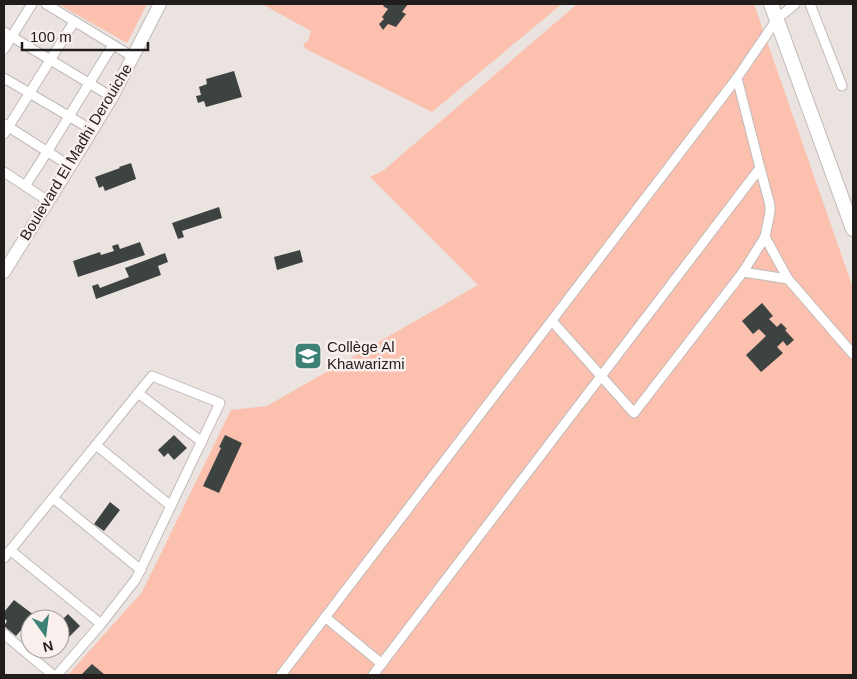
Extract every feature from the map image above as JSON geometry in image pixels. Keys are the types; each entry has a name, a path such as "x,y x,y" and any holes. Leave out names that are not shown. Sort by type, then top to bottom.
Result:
{"main road":[{"path":"771,4 780,12 853,206"},
{"path":"780,12 853,229"}],"street":[{"path":"4,49 8,35 32,4"},
{"path":"46,4 133,57"},
{"name":"Boulevard El Madhi Derouiche","path":"4,272 112,97 160,4"},
{"path":"281,675 737,78 780,12 795,4"},
{"path":"810,4 842,86"},
{"path":"70,166 5,128 74,22"},
{"path":"8,35 112,97"},
{"path":"25,186 48,152 88,83 113,45"},
{"path":"4,78 92,130"},
{"path":"552,320 634,413 744,272 765,237 770,204 737,78"},
{"path":"373,675 760,168"},
{"path":"4,172 48,201"},
{"path":"765,237 788,279 853,354"},
{"path":"744,272 788,279"},
{"path":"57,675 101,624 136,579 220,403 152,376 7,554 101,624"},
{"path":"138,393 202,442"},
{"path":"96,445 171,506"},
{"path":"53,498 140,570"},
{"path":"325,617 382,664"},
{"path":"4,634 53,675"}],"shaded area":[{"path":"58,4 147,4 127,43"},
{"path":"262,4 562,4 432,112 306,49 303,44 308,41 311,31"},
{"path":"577,4 754,4 853,288 853,675 68,675 142,592 231,410 267,406 478,285 370,177 384,170"}],"building":[{"path":"385,4 408,4 402,12 406,14 396,27 388,24 383,30 379,24 384,19 382,17 388,9 383,6"},
{"path":"234,71 242,97 206,107 204,101 198,103 196,96 201,95 199,87 207,84 206,79"},
{"path":"131,163 136,179 105,191 103,186 99,188 95,177"},
{"path":"219,207 222,218 182,231 184,237 178,239 172,223"},
{"path":"140,242 145,255 78,277 73,261 100,252 101,255 114,251 112,246 118,244 120,249"},
{"path":"300,250 303,262 277,270 274,257"},
{"path":"165,253 168,262 158,266 161,275 96,299 92,286 98,284 100,288 129,277 125,268"},
{"path":"762,303 773,316 769,319 777,327 781,323 794,340 787,346 783,341 777,347 783,353 761,372 746,355 766,336 759,329 753,334 742,321"},
{"path":"174,435 187,448 174,460 168,453 164,457 158,450"},
{"path":"225,435 242,443 219,493 203,486"},
{"path":"110,502 120,510 104,531 94,524"},
{"path":"14,600 26,609 20,609 20,631 16,636 4,626 7,621 4,618 4,612"},
{"path":"70,616 80,626 70,636"},
{"path":"92,664 105,675 81,675"}],"place":[{"name":"Collège Al Khawarizmi","path":"308,356"}]}
